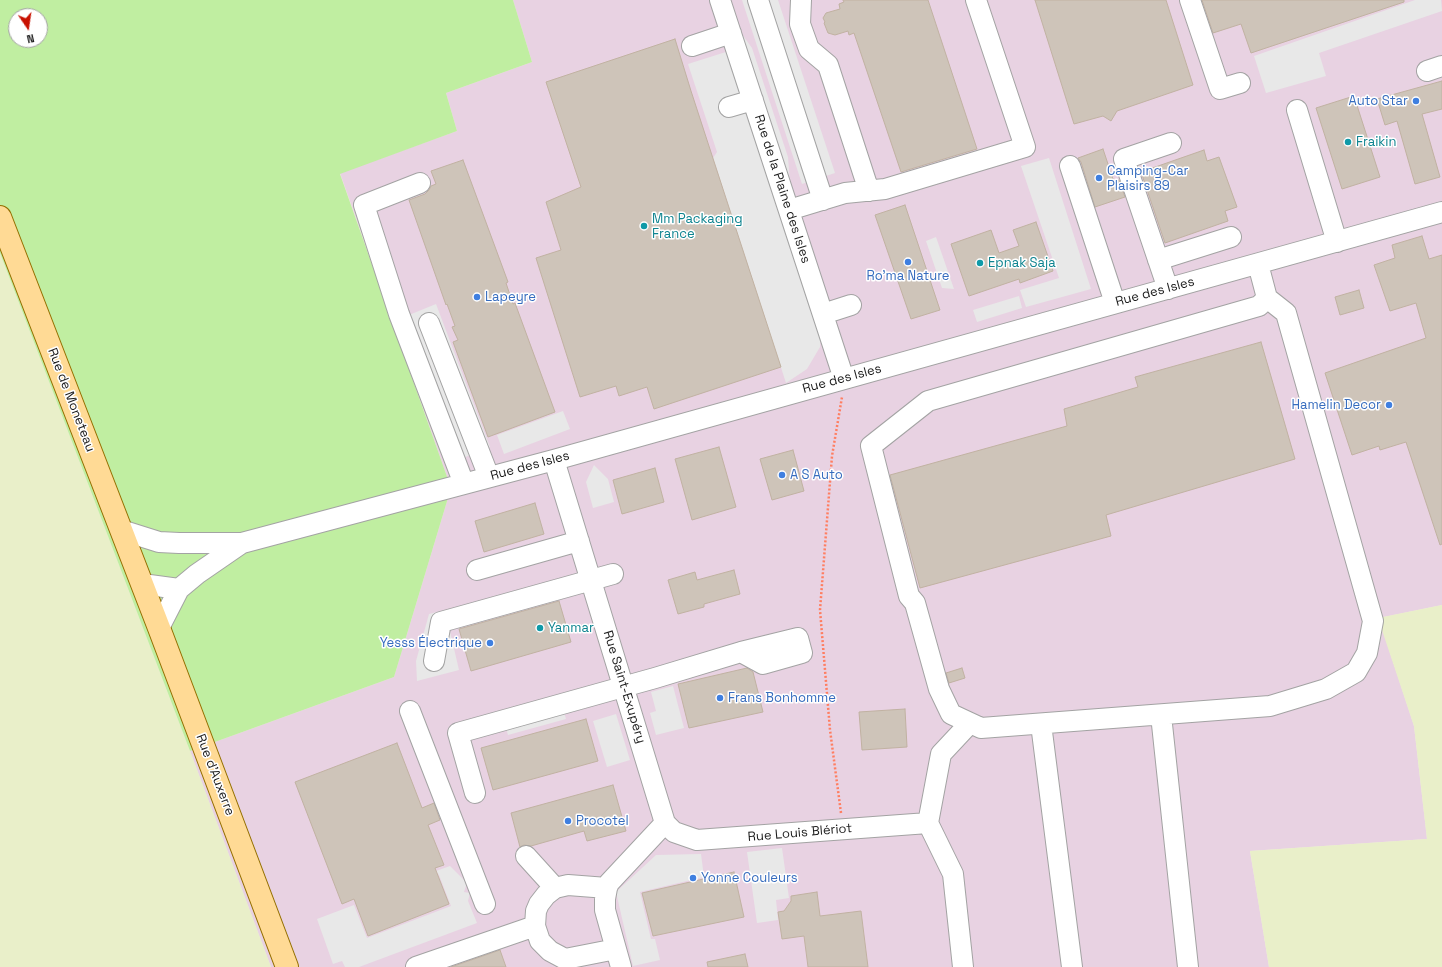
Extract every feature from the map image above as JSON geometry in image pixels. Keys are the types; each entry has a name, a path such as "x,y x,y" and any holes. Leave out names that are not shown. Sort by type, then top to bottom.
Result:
{"main road":[{"name":"Rue de Moneteau","path":"0,217 142,584"},
{"name":"Rue d'Auxerre","path":"142,584 288,967"}],"street":[{"name":"Rue de la Plaine des Isles","path":"720,0 844,379"},
{"path":"758,0 823,200"},
{"path":"801,0 800,24 809,49 828,65 869,191"},
{"path":"789,210 846,193 885,190 1025,147 976,0"},
{"path":"1190,0 1220,90 1240,83"},
{"path":"692,46 731,34"},
{"path":"729,107 753,100"},
{"path":"1297,110 1337,242"},
{"path":"1168,289 1124,159 1171,143"},
{"path":"1070,166 1115,303"},
{"path":"420,183 364,205 399,314 464,484"},
{"name":"Rue des Isles","path":"121,530 159,542 242,543 554,460 844,379 1090,302 1115,303 1442,212"},
{"path":"1158,260 1231,237"},
{"path":"1258,264 1267,298 1286,313 1373,621 1367,653 1356,672 1326,689 1270,706 981,728 951,714 939,689 915,603 909,596 871,446 928,401 1259,306 1267,298"},
{"path":"823,314 851,305"},
{"path":"429,324 489,477"},
{"name":"Rue Saint-Exupéry","path":"554,460 623,686 670,828"},
{"path":"477,570 579,541"},
{"path":"133,562 159,542"},
{"name":"Rue des Isles","path":"159,628 179,589 197,574 242,543"},
{"path":"434,661 441,622 613,574"},
{"path":"142,584 179,589"},
{"path":"475,793 458,733 741,652"},
{"path":"410,711 485,904"},
{"path":"1161,715 1188,967"},
{"path":"963,967 953,874 928,823 941,754 970,723"},
{"path":"1041,724 1072,967"},
{"name":"Rue Louis Blériot","path":"670,828 698,840 928,823"},
{"path":"600,888 605,899 611,956 547,959 534,926 534,918 539,904 546,895 555,888 568,885 600,888 610,883 670,828"},
{"path":"526,856 555,888"},
{"path":"416,967 534,926"}],"path":[{"path":"844,379 832,456 820,610 830,730 844,830"}],"shaded area":[{"path":"513,0 1442,0 1442,605 1379,618 1414,726 1427,839 1250,851 1269,967 271,967 190,751 394,677 451,488 340,173 457,131 446,93 532,62"},
{"path":"742,0 778,0 835,173 802,184"},
{"path":"1415,0 1441,0 1442,11 1319,53 1326,76 1266,93 1254,56"},
{"path":"739,30 752,48 788,157 790,183"},
{"path":"729,51 821,328 820,347 807,369 786,383 713,158 717,152 688,64"},
{"path":"1049,158 1091,289 1026,307 1020,290 1059,278 1021,166"},
{"path":"936,237 954,289 942,288 926,241"},
{"path":"1019,296 1022,308 977,322 973,310"},
{"path":"436,304 490,447 463,458 409,315"},
{"path":"563,411 570,429 504,454 497,435"},
{"path":"594,465 608,479 614,502 593,508 586,482"},
{"path":"445,610 459,670 417,681 416,661 429,614"},
{"path":"673,686 684,728 656,735 650,713 656,711 651,692"},
{"path":"563,709 566,719 508,735 505,725"},
{"path":"616,714 630,760 607,767 593,721"},
{"path":"782,848 789,898 776,900 778,920 757,923 747,852"},
{"path":"701,854 704,877 640,892 651,939 655,939 660,960 633,966 616,892 656,855"},
{"path":"450,866 467,883 464,892 470,893 468,901 477,923 359,967 345,967 342,961 333,964 317,919 354,905 367,938 451,906 436,871"}],"green space":[{"path":"0,0 513,0 532,62 446,93 457,131 340,174 451,488 394,677 190,751 0,253"},
{"path":"0,253 190,751 271,967 0,967"},
{"path":"1442,605 1442,967 1269,967 1250,851 1427,839 1414,726 1378,618"}],"building":[{"path":"843,0 928,0 977,149 901,172 854,33 849,35 848,31 835,35 828,33 824,23 823,18 826,13 840,9 839,4 844,2"},
{"path":"1035,0 1166,0 1193,85 1117,111 1111,121 1103,116 1074,124"},
{"path":"1202,0 1404,0 1404,2 1251,53 1241,24 1213,33"},
{"name":"Mm Packaging France","path":"675,39 781,367 654,409 647,387 619,396 616,386 580,397 536,258 561,250 546,202 581,187 546,82"},
{"path":"1442,81 1442,109 1422,114 1440,177 1415,184 1397,121 1385,125 1377,99"},
{"name":"Fraikin","path":"1354,96 1380,177 1342,189 1316,108"},
{"name":"Camping-Car Plaisirs 89","path":"1103,149 1114,182 1119,180 1125,197 1095,207 1081,162 1078,158"},
{"path":"1204,150 1207,161 1219,157 1237,207 1225,211 1228,221 1165,243 1141,172"},
{"name":"Lapeyre","path":"463,160 508,282 506,283 513,304 515,303 555,412 488,437 453,342 458,340 452,327 455,326 447,304 446,305 409,200 425,194 431,186 436,184 431,171"},
{"name":"Ro'ma Nature","path":"905,205 940,310 911,319 875,215"},
{"path":"1036,222 1053,271 1020,283 1019,279 969,296 951,244 991,230 999,253 1019,246 1013,230"},
{"name":"Hamelin Decor","path":"1422,236 1429,259 1442,255 1442,544 1440,545 1406,442 1380,450 1379,446 1352,455 1325,373 1426,338 1416,303 1390,311 1374,265 1395,258 1392,245"},
{"path":"1359,290 1364,308 1340,315 1335,297"},
{"path":"1261,342 1295,459 1106,515 1111,536 920,588 890,475 1067,426 1064,409 1138,387 1135,377"},
{"path":"719,447 736,507 692,520 675,459"},
{"name":"A S Auto","path":"793,450 804,491 772,500 760,459"},
{"path":"655,468 664,502 622,514 613,480"},
{"path":"535,503 544,534 484,552 475,521"},
{"path":"734,570 740,594 704,604 704,607 678,614 668,580 695,572 697,580"},
{"path":"559,601 571,642 471,671 459,629"},
{"name":"Frans Bonhomme","path":"747,668 753,672 763,712 689,728 678,684"},
{"path":"962,668 965,678 949,683 946,673"},
{"path":"905,709 907,747 862,750 859,712"},
{"path":"586,719 598,761 493,790 481,748"},
{"path":"397,743 422,808 434,803 440,820 428,825 444,865 435,868 449,904 368,936 354,899 342,904 295,782"},
{"name":"Procotel","path":"613,785 626,831 587,841 584,831 531,846 524,845 520,847 511,813"},
{"path":"734,872 744,917 653,936 642,893"},
{"path":"817,892 820,916 861,911 868,967 808,967 804,936 782,939 778,912 784,911 791,901 791,896"},
{"path":"500,950 506,967 451,967"},
{"path":"745,954 748,967 708,967 707,962"}],"place":[{"name":"Auto Star","path":"1416,101"},
{"name":"Fraikin","path":"1348,142"},
{"name":"Camping-Car Plaisirs 89","path":"1099,178"},
{"name":"Mm Packaging France","path":"644,226"},
{"name":"Ro'ma Nature","path":"908,262"},
{"name":"Epnak Saja","path":"980,263"},
{"name":"Lapeyre","path":"477,297"},
{"name":"Hamelin Decor","path":"1389,405"},
{"name":"A S Auto","path":"782,475"},
{"name":"Yanmar","path":"540,628"},
{"name":"Yesss Électrique","path":"490,643"},
{"name":"Frans Bonhomme","path":"720,698"},
{"name":"Procotel","path":"568,821"},
{"name":"Yonne Couleurs","path":"693,878"}]}
